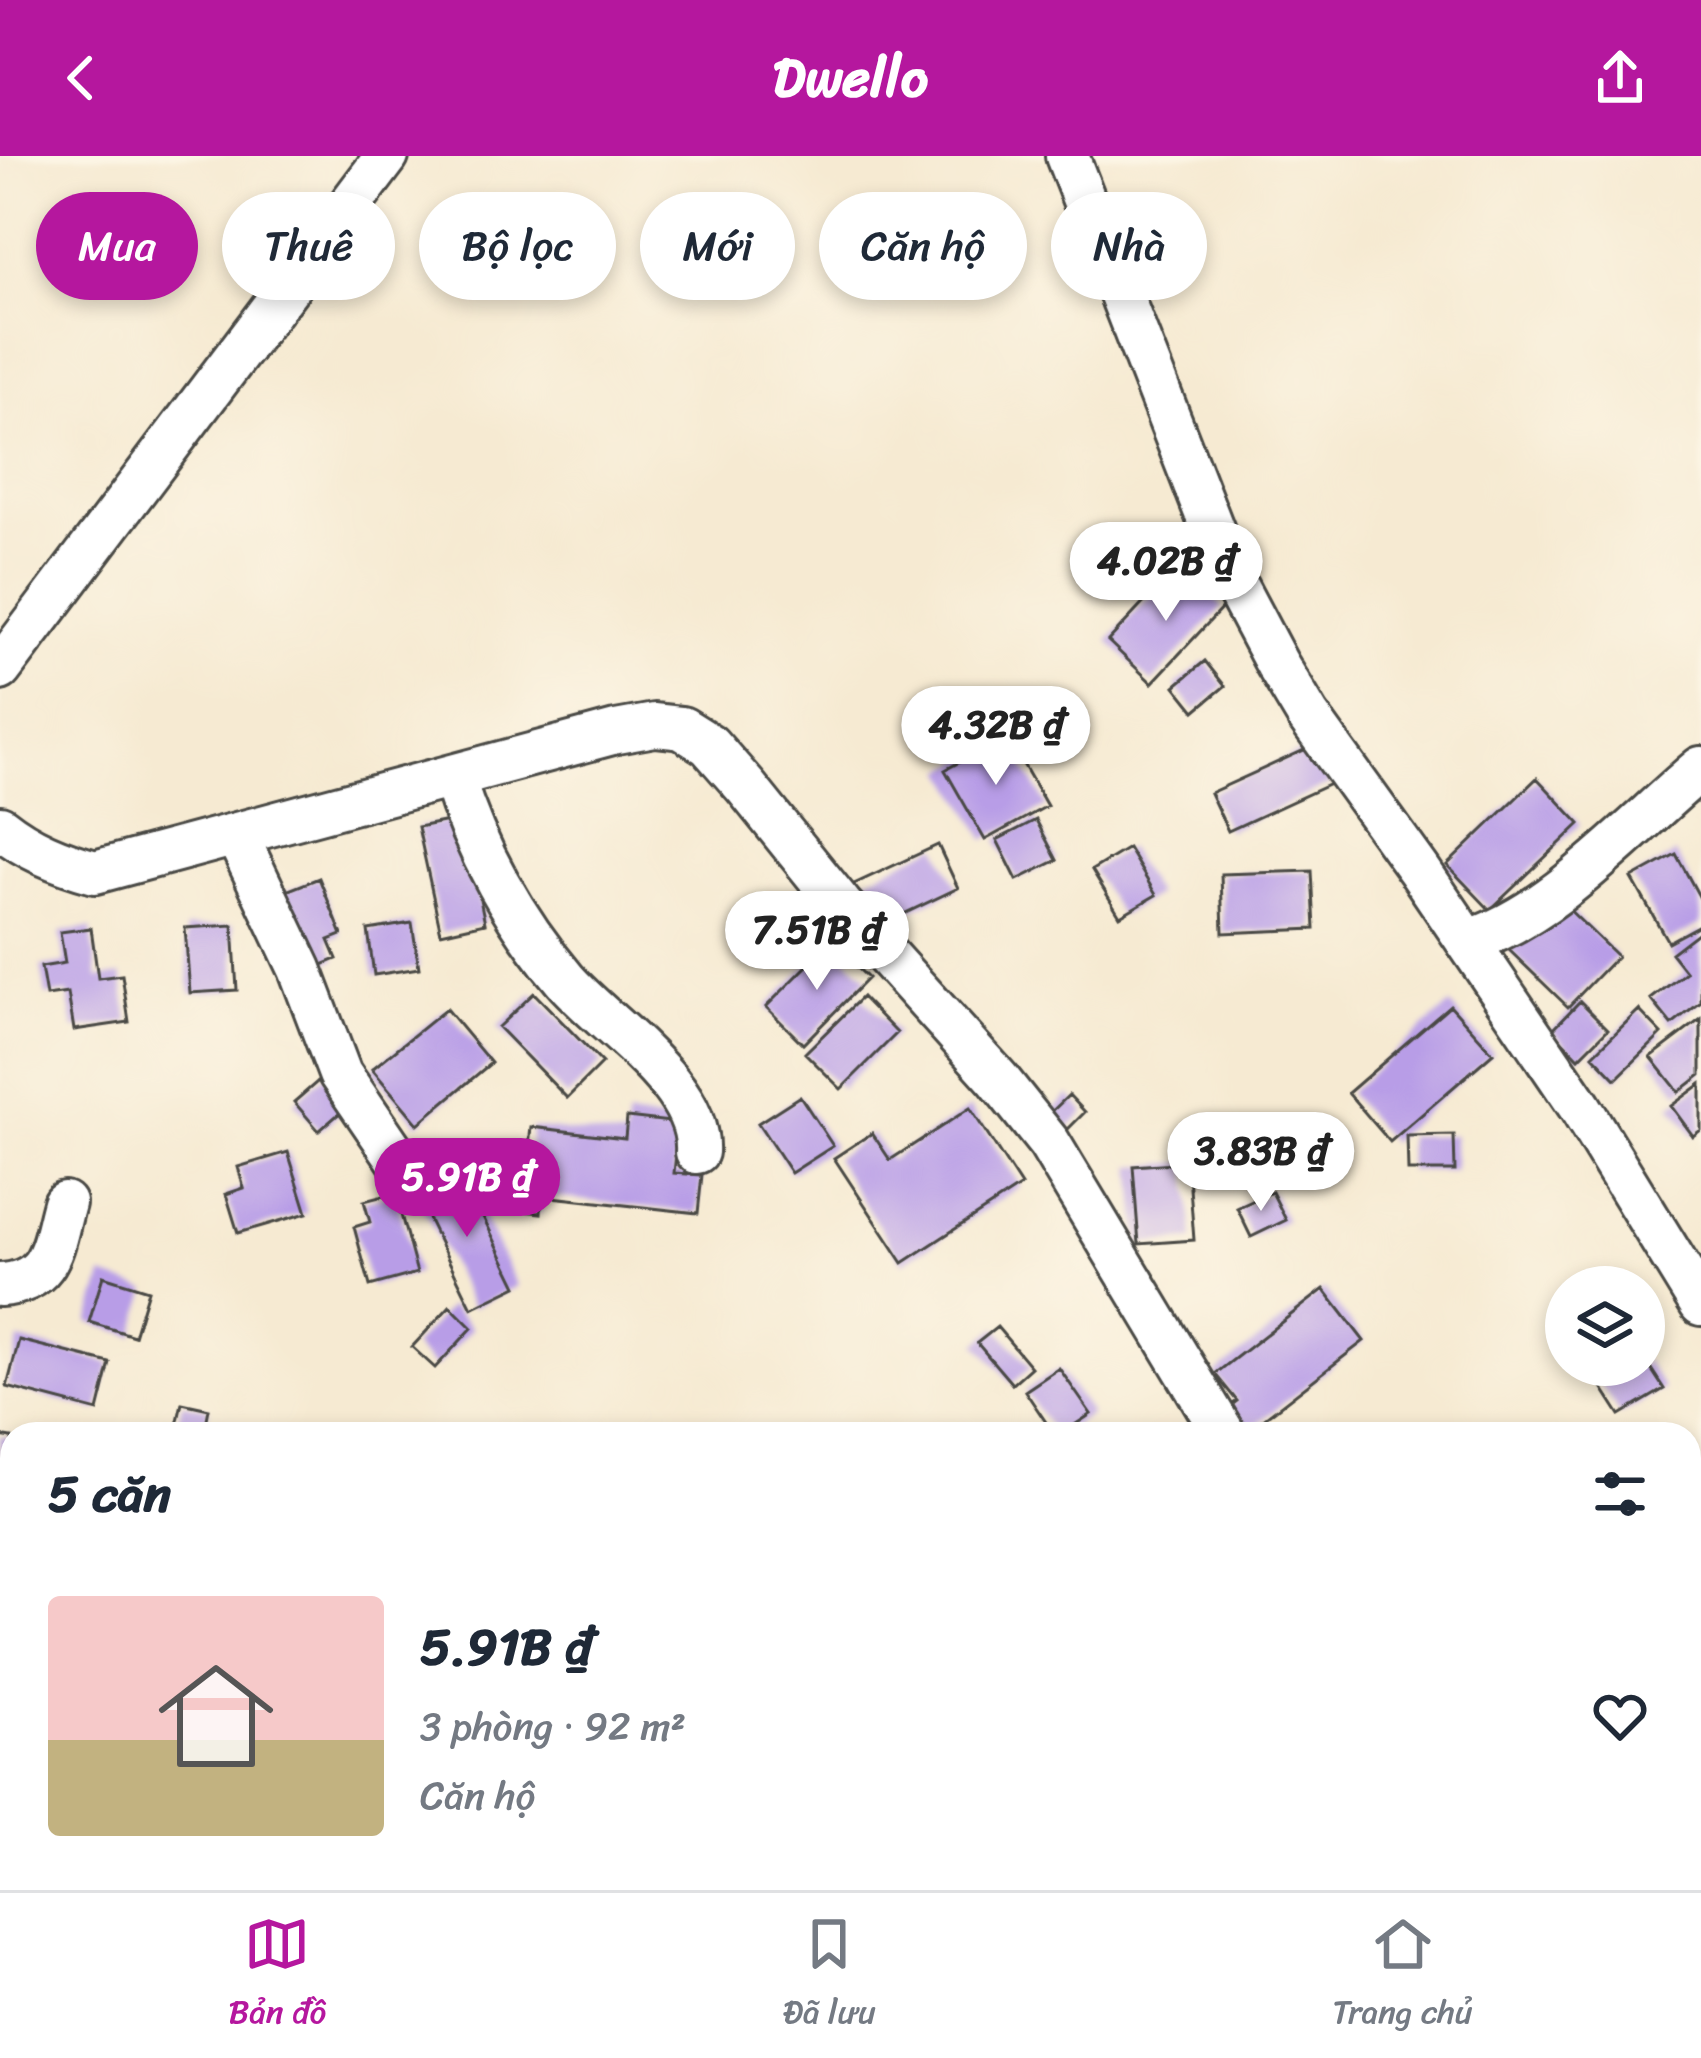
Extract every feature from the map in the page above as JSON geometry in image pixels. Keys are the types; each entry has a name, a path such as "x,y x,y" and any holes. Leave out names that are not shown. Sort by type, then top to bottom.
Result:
{"street":[{"path":"0,669 387,156"},
{"path":"1067,156 1232,577 1308,716 1580,1107 1688,1252 1701,1304"},
{"path":"0,827 22,844 62,863 95,872 655,725 682,728 709,746 1049,1142 1217,1422"},
{"path":"1468,941 1492,934 1537,908 1701,768"},
{"path":"453,777 474,837 513,907 566,980 633,1044 684,1102 698,1131 697,1152"},
{"path":"237,836 300,969 340,1074 413,1181"},
{"path":"0,1285 33,1278 46,1265 64,1203"}],"building":[{"path":"1179,565 1223,607 1152,683 1108,641"},
{"path":"1205,661 1225,686 1195,711 1175,686"},
{"path":"1007,736 1047,806 985,840 945,770"},
{"path":"1313,746 1330,784 1228,831 1210,793"},
{"path":"1537,778 1580,824 1490,910 1447,865"},
{"path":"463,818 485,923 441,933 418,827"},
{"path":"1036,820 1057,860 1017,880 997,840"},
{"path":"938,845 958,888 872,929 852,885"},
{"path":"1128,848 1156,895 1120,916 1092,870"},
{"path":"1676,854 1701,900 1701,924 1668,942 1632,878"},
{"path":"1312,871 1315,929 1223,933 1221,874"},
{"path":"319,878 342,935 329,940 337,959 310,970 281,893"},
{"path":"1557,898 1617,956 1568,1007 1508,949"},
{"path":"412,923 419,968 374,975 368,930"},
{"path":"233,925 237,990 190,993 185,928"},
{"path":"91,928 98,978 122,975 129,1022 74,1030 68,993 46,996 41,967 65,963 60,932"},
{"path":"1701,930 1701,1002 1672,1025 1651,999 1686,972 1671,953"},
{"path":"831,942 868,978 803,1044 766,1007"},
{"path":"534,993 602,1063 567,1098 498,1027"},
{"path":"862,997 897,1033 841,1089 805,1053"},
{"path":"1580,1001 1608,1029 1579,1058 1552,1030"},
{"path":"1450,1005 1493,1053 1390,1142 1348,1093"},
{"path":"446,1009 491,1063 418,1124 372,1069"},
{"path":"1639,1010 1662,1034 1616,1079 1593,1055"},
{"path":"1701,1019 1701,1075 1679,1092 1651,1057"},
{"path":"325,1075 350,1104 319,1131 294,1102"},
{"path":"1701,1084 1701,1130 1693,1136 1671,1106"},
{"path":"1069,1095 1085,1112 1055,1142 1039,1124"},
{"path":"800,1096 833,1146 791,1173 758,1123"},
{"path":"970,1108 1021,1186 903,1263 834,1158 872,1133 890,1160"},
{"path":"627,1117 679,1123 674,1173 702,1175 698,1213 542,1196 541,1213 522,1211 531,1127 625,1138"},
{"path":"1454,1135 1455,1171 1408,1171 1407,1136"},
{"path":"288,1152 307,1213 238,1233 226,1194 244,1188 238,1167"},
{"path":"1188,1162 1194,1240 1139,1244 1133,1166"},
{"path":"461,1172 517,1286 472,1308 416,1194"},
{"path":"1272,1192 1286,1220 1251,1237 1237,1208"},
{"path":"395,1193 417,1273 370,1286 354,1227 370,1222 364,1201"},
{"path":"103,1276 148,1290 134,1336 89,1322"},
{"path":"1324,1289 1364,1341 1259,1422 1234,1422 1224,1411 1237,1401 1215,1374"},
{"path":"450,1306 472,1328 435,1368 412,1347"},
{"path":"997,1327 1031,1367 1012,1384 977,1343"},
{"path":"19,1340 110,1363 98,1411 7,1387"},
{"path":"1059,1368 1091,1414 1079,1422 1046,1422 1025,1391"},
{"path":"1601,1386 1664,1389 1620,1415"},
{"path":"182,1403 209,1409 206,1422 178,1422"}]}
